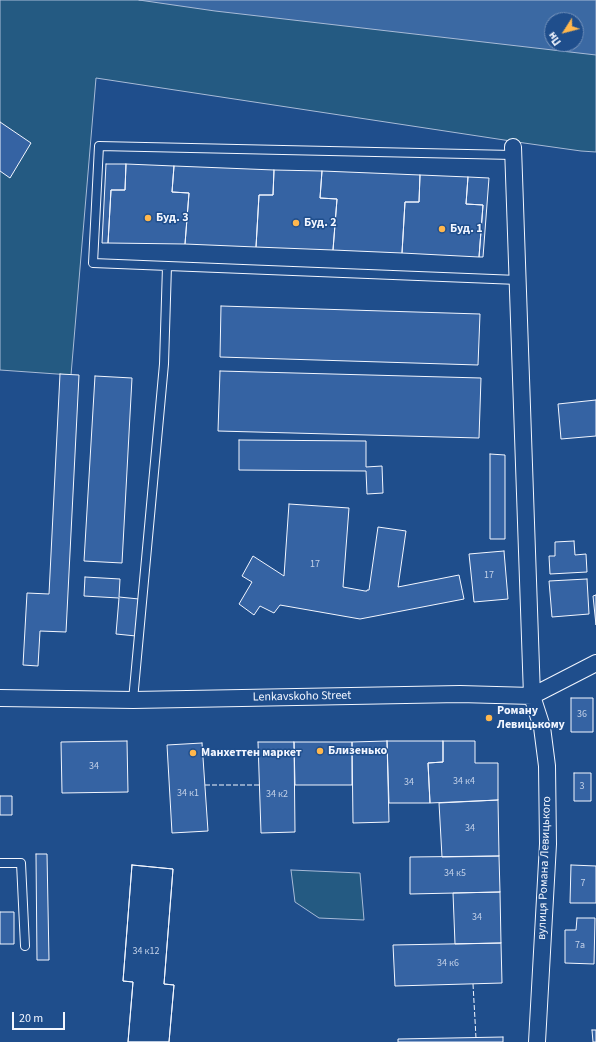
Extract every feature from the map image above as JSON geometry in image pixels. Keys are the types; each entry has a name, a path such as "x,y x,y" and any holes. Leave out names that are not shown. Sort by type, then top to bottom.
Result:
{"street":[{"name":"вулиця Романа Левицького","path":"513,151 532,696 542,727 547,766 548,844 537,1042"},
{"name":"Lenkavskoho Street","path":"0,698 133,700 460,694 532,696 596,663"}],"lane":[{"path":"513,151 99,146 93,262 518,280"},
{"path":"133,700 164,364 167,266"},
{"path":"0,863 21,862 24,946"}],"shaded area":[{"path":"0,0 596,0 596,152 524,143 96,78 71,375 0,370"},
{"path":"139,0 596,0 596,55 570,52 584,52 584,12 544,12 544,49 215,11"},
{"path":"291,870 360,873 364,920 319,918 295,902"}],"building":[{"path":"0,122 31,143 10,178 0,171"},
{"path":"106,164 126,164 125,190 111,190 108,243 102,243"},
{"name":"Буд. 3","path":"126,164 174,166 172,192 189,193 185,244 108,243 111,190 125,190"},
{"path":"174,166 274,170 273,195 259,195 256,247 185,244 189,193 172,192"},
{"name":"Буд. 2","path":"274,170 322,171 320,198 337,199 333,250 256,247 259,195 273,195"},
{"path":"322,171 420,175 419,202 405,202 402,253 333,250 337,199 320,198"},
{"name":"Буд. 1","path":"420,175 468,177 466,204 483,205 479,257 402,253 405,202 419,202"},
{"path":"468,177 489,178 483,257 479,257 483,205 466,204"},
{"path":"221,306 480,314 478,365 220,357"},
{"path":"220,371 481,378 479,438 218,431"},
{"path":"60,374 79,375 66,632 40,631 38,666 23,665 27,593 49,594"},
{"path":"95,376 132,378 122,563 84,561"},
{"path":"596,400 596,436 561,439 558,404"},
{"path":"239,440 366,441 366,467 382,466 383,493 367,494 366,471 239,470"},
{"path":"490,454 505,455 505,539 490,539"},
{"path":"289,504 349,508 343,587 365,591 369,590 378,527 406,531 398,587 459,575 464,599 360,619 280,605 274,613 260,606 254,615 239,604 252,582 242,576 253,556 284,576"},
{"path":"574,541 575,555 586,554 587,572 550,574 549,556 555,556 555,542"},
{"path":"504,551 508,599 474,602 469,554"},
{"path":"85,577 120,579 119,597 139,599 136,636 116,634 119,598 84,596"},
{"path":"587,579 589,614 552,617 549,581"},
{"path":"596,595 596,625 593,596"},
{"path":"571,698 593,698 593,732 571,732"},
{"path":"127,741 128,792 62,793 61,742"},
{"path":"387,741 389,822 353,823 352,742"},
{"path":"387,741 443,741 443,762 428,763 430,803 389,803"},
{"path":"443,741 475,741 475,763 498,763 498,800 430,803 428,763 443,762"},
{"path":"258,742 294,742 295,832 261,833"},
{"path":"294,742 352,742 352,785 295,785"},
{"path":"202,743 208,831 172,833 167,745"},
{"path":"574,773 591,773 591,801 574,801"},
{"path":"0,796 12,796 12,815 0,815"},
{"path":"498,800 499,856 442,857 439,803"},
{"path":"36,854 47,854 49,960 37,960"},
{"path":"499,856 500,892 410,894 410,857"},
{"path":"132,865 173,869 164,984 174,985 169,1042 128,1042 133,982 123,981"},
{"path":"132,865 173,869 164,984 174,985 169,1042 128,1042 133,982 123,981"},
{"path":"571,865 596,866 596,903 570,903"},
{"path":"500,892 501,943 455,944 453,893"},
{"path":"0,912 14,912 14,944 0,944"},
{"path":"577,918 595,918 594,964 565,963 565,930 576,930"},
{"path":"501,943 502,983 395,986 393,945"},
{"path":"592,1030 596,1030 596,1042 593,1042"},
{"path":"503,1037 503,1042 398,1042 398,1039"}],"fence":[{"path":"205,785 260,785"},
{"path":"473,984 476,1038"}],"place":[{"name":"Буд. 3","path":"148,218"},
{"name":"Буд. 2","path":"296,223"},
{"name":"Буд. 1","path":"442,229"},
{"name":"Роману Левицькому","path":"489,718"},
{"name":"Близенько","path":"320,751"},
{"name":"Манхеттен маркет","path":"193,753"}]}
